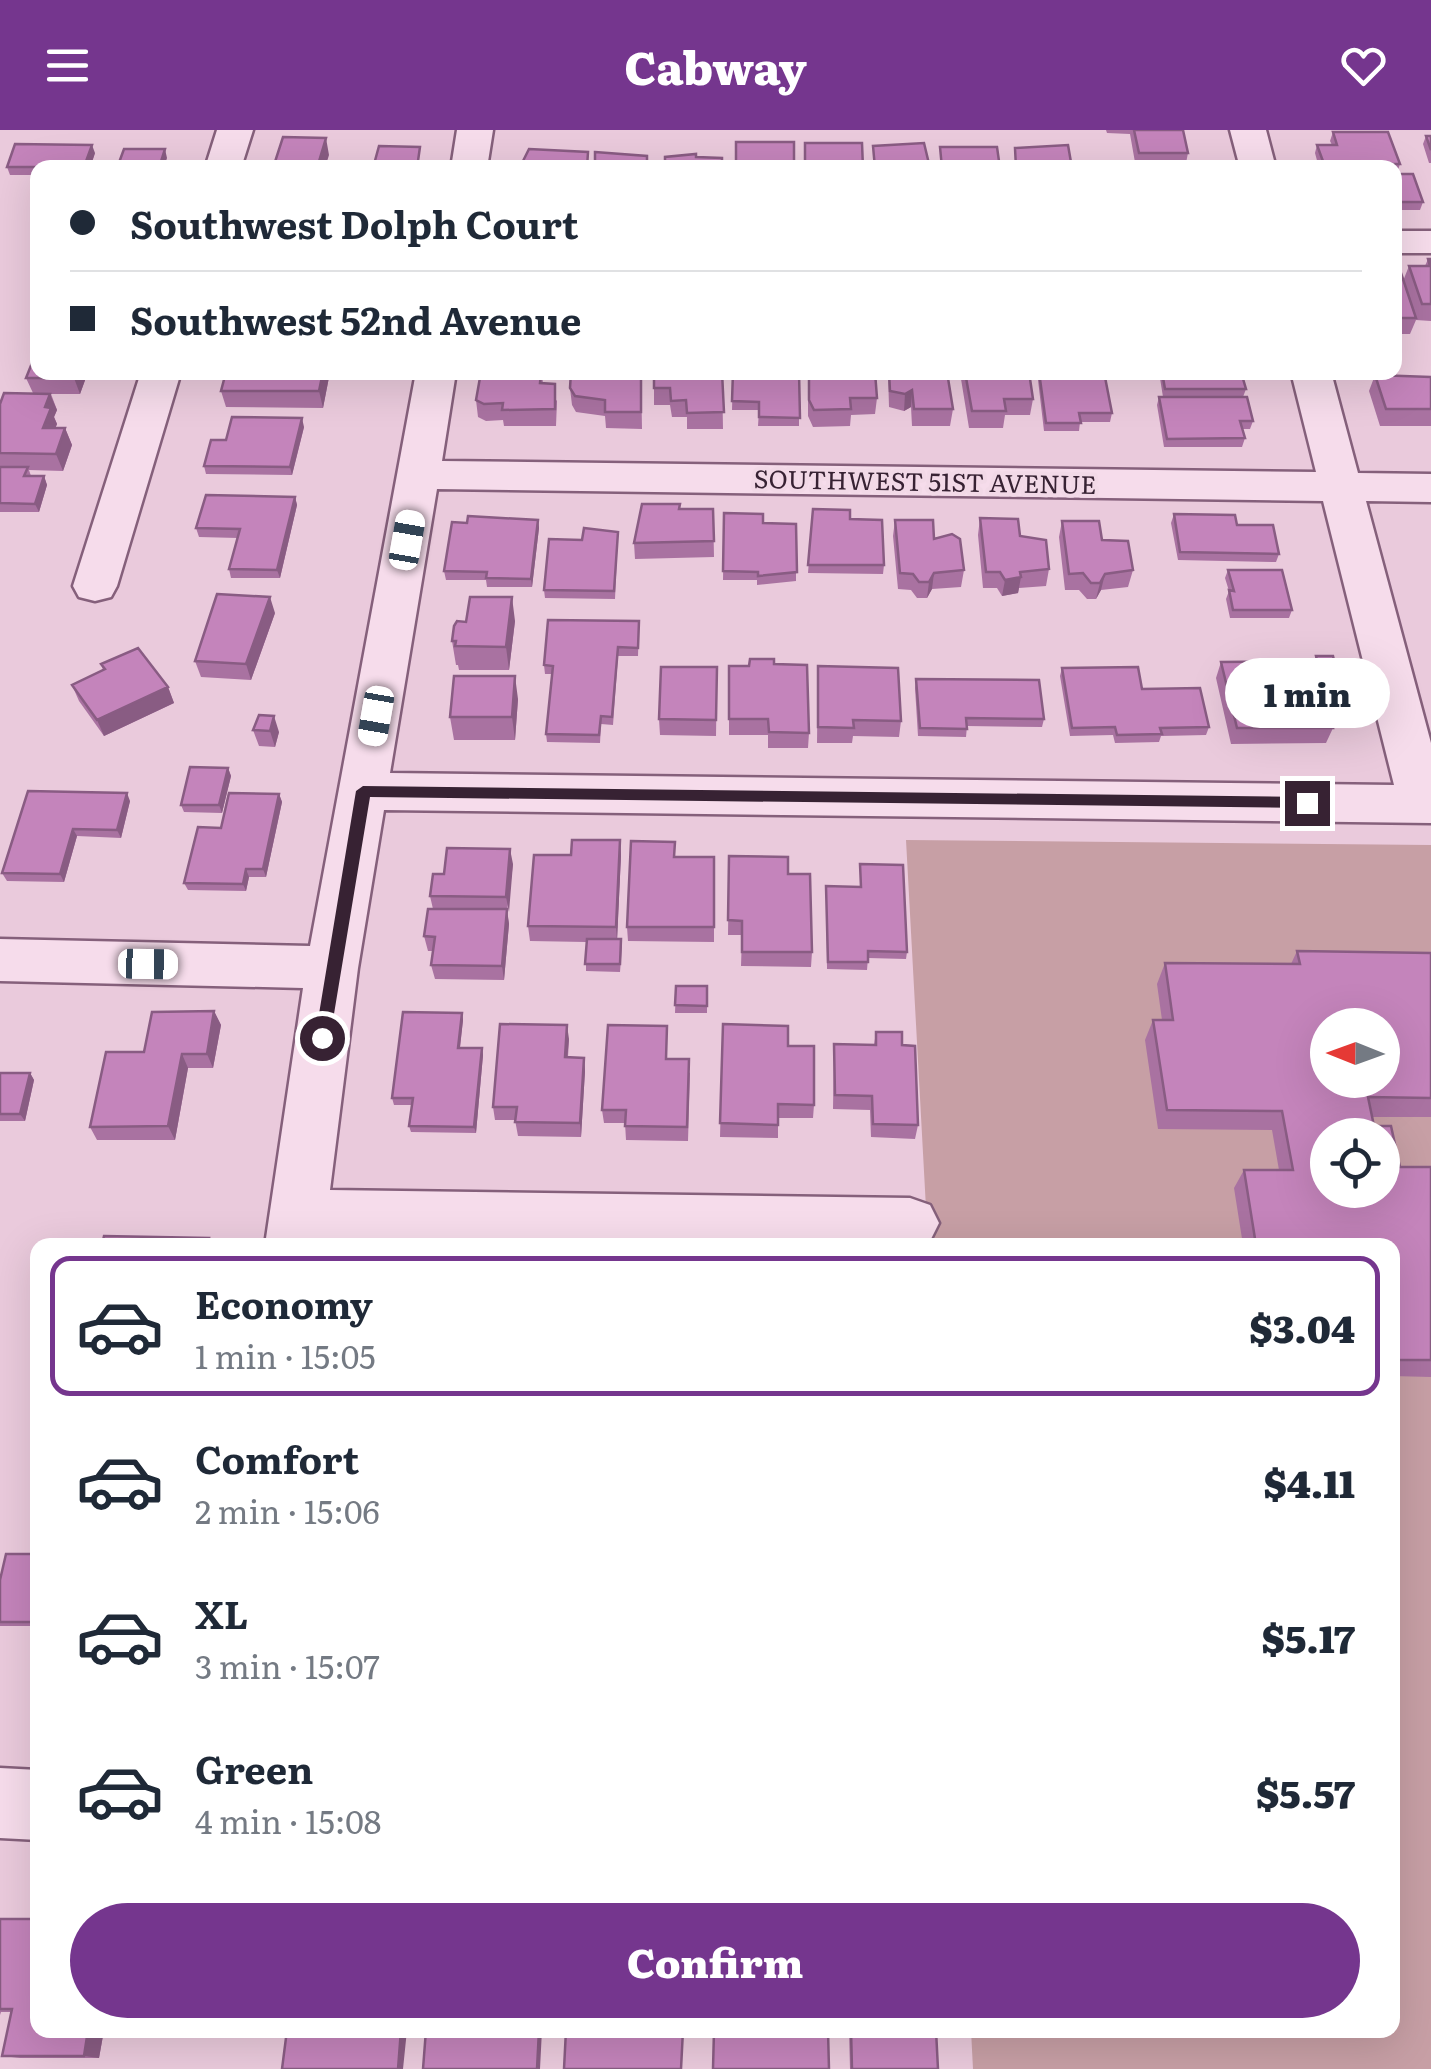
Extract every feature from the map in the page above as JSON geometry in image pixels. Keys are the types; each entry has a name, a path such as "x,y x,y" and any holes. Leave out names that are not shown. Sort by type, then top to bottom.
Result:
{"street":[{"path":"226,160 235,130"},
{"path":"470,160 474,130"},
{"path":"1248,130 1256,160"},
{"path":"1402,242 1431,242"},
{"path":"95,586 158,380"},
{"path":"435,380 332,968 296,1230 910,1223"},
{"path":"363,791 1427,804 1313,380"},
{"name":"SOUTHWEST 51ST AVENUE","path":"419,475 1431,488"},
{"path":"0,960 332,968"},
{"path":"0,1803 30,1805"}],"shaded area":[{"path":"906,840 1431,845 1431,2069 973,2069 971,2038 1400,2038 1400,1238 928,1238"}],"building":[{"path":"1134,130 1183,130 1188,153 1139,153"},
{"path":"1333,132 1388,132 1398,160 1323,160 1317,145 1337,145"},
{"path":"283,137 326,138 319,160 276,160"},
{"path":"736,142 794,142 794,160 736,160"},
{"path":"805,143 862,143 863,160 805,160"},
{"path":"924,143 928,160 874,160 873,146"},
{"path":"15,144 92,145 87,160 30,160 30,167 7,167"},
{"path":"1068,145 1071,160 1016,160 1015,148"},
{"path":"379,146 420,147 418,160 375,160"},
{"path":"940,147 997,147 999,160 941,160"},
{"path":"124,149 165,149 162,160 120,160"},
{"path":"529,149 588,152 588,160 524,160"},
{"path":"595,152 647,156 647,160 595,160"},
{"path":"696,154 722,160 665,160"},
{"path":"1402,174 1413,174 1423,202 1402,202"},
{"path":"1431,259 1431,304 1422,304 1409,266 1430,266"},
{"path":"1402,276 1416,318 1402,318"},
{"path":"1431,377 1431,409 1386,409 1377,380"},
{"path":"224,380 321,380 319,391 221,391"},
{"path":"480,380 540,380 555,384 555,409 502,410 503,403 484,404 476,400"},
{"path":"570,380 641,380 641,412 605,412 605,400 575,396"},
{"path":"654,380 722,380 724,412 687,413 686,400 671,401 670,388 654,388"},
{"path":"733,380 799,380 800,418 759,417 759,402 732,401"},
{"path":"809,380 876,380 877,398 850,398 851,409 814,410 809,400"},
{"path":"889,380 948,380 953,409 914,409 912,390 905,394 890,391"},
{"path":"966,380 1030,380 1033,399 1004,399 1006,411 972,411"},
{"path":"1040,380 1106,380 1112,413 1079,413 1081,423 1046,423"},
{"path":"1163,380 1243,380 1246,389 1165,389"},
{"path":"4,393 50,394 45,407 51,408 43,428 65,428 56,454 0,453 0,404"},
{"path":"1159,397 1247,397 1253,421 1240,421 1245,438 1167,439"},
{"path":"232,417 302,418 290,467 204,466 211,440 226,440"},
{"path":"0,467 28,467 24,476 44,476 35,504 0,503"},
{"path":"206,495 295,497 277,570 229,569 240,529 196,528"},
{"path":"642,504 713,509 714,541 634,543"},
{"path":"813,509 850,510 850,519 882,520 884,565 808,565"},
{"path":"724,513 763,514 763,523 796,524 797,572 758,576 758,572 723,571"},
{"path":"1174,514 1235,515 1237,525 1273,525 1279,554 1180,552"},
{"path":"468,516 538,520 531,579 486,578 487,572 444,571 452,522 467,523"},
{"path":"980,518 1018,519 1020,536 1046,540 1049,569 1020,572 1021,577 1005,580 1000,572 986,572"},
{"path":"895,520 933,520 934,539 952,534 960,539 964,570 934,573 929,582 900,573"},
{"path":"1062,521 1099,521 1102,540 1128,541 1133,570 1105,574 1100,583 1091,583 1083,573 1069,574"},
{"path":"584,528 618,532 614,591 544,590 549,539 582,540"},
{"path":"1228,570 1282,570 1292,610 1233,610 1229,590 1234,591"},
{"path":"217,594 270,597 246,664 195,661"},
{"path":"470,597 512,597 506,647 455,646 454,626 457,621 466,622"},
{"path":"548,620 639,621 638,648 618,647 612,717 601,716 599,735 546,734 553,666 544,665"},
{"path":"138,648 168,687 97,720 72,685 105,669 101,664"},
{"path":"1316,656 1333,656 1336,669 1319,669"},
{"path":"750,659 807,665 809,733 769,732 768,719 729,719 729,666 749,666"},
{"path":"1315,661 1333,728 1237,728 1221,662"},
{"path":"818,666 898,668 901,721 853,720 854,728 818,727"},
{"path":"661,667 717,667 716,720 659,719"},
{"path":"1138,667 1142,689 1200,688 1209,727 1160,728 1162,734 1117,735 1115,727 1072,728 1062,668"},
{"path":"454,676 515,676 512,717 450,717"},
{"path":"916,679 1039,680 1044,719 966,718 967,729 920,728"},
{"path":"259,715 274,716 270,731 253,730"},
{"path":"190,767 228,768 219,805 181,805"},
{"path":"28,791 127,793 117,830 73,829 60,874 2,873"},
{"path":"229,793 279,794 263,869 246,869 243,884 184,883 198,827 221,828"},
{"path":"572,840 620,840 616,927 528,926 534,855 571,855"},
{"path":"631,841 675,842 674,857 714,857 714,927 627,927"},
{"path":"447,848 510,849 506,897 430,896 433,874 444,874"},
{"path":"729,856 788,857 788,874 810,874 812,952 742,952 742,921 728,920"},
{"path":"860,864 903,865 907,952 868,951 868,962 828,962 826,886 861,887"},
{"path":"428,909 507,909 502,966 431,965 435,937 424,936"},
{"path":"587,939 621,939 620,964 585,964"},
{"path":"1297,951 1431,953 1431,1098 1400,1098 1400,1008 1310,1008 1310,1098 1368,1098 1372,1118 1310,1118 1310,1208 1400,1208 1400,1167 1431,1167 1431,1360 1400,1360 1400,1238 1255,1238 1244,1170 1293,1170 1282,1111 1167,1110 1153,1020 1173,1020 1165,963 1300,964"},
{"path":"676,986 707,986 707,1006 675,1005"},
{"path":"214,1011 207,1054 182,1054 168,1126 90,1127 106,1052 144,1052 152,1012"},
{"path":"403,1012 462,1013 458,1048 482,1048 474,1127 409,1126 413,1098 392,1098"},
{"path":"500,1024 567,1025 565,1057 584,1058 580,1123 515,1122 517,1107 493,1107"},
{"path":"723,1024 788,1026 788,1046 814,1046 814,1105 778,1104 778,1125 720,1123"},
{"path":"608,1025 667,1026 666,1059 689,1059 687,1127 625,1126 626,1110 602,1110"},
{"path":"876,1032 902,1032 902,1045 915,1046 918,1125 873,1124 872,1096 835,1095 834,1044 876,1045"},
{"path":"0,1073 30,1073 20,1114 0,1114"},
{"path":"104,1236 209,1238 104,1238"},
{"path":"6,1554 30,1554 30,1622 0,1622 0,1580"},
{"path":"0,1919 30,1919 30,2038 87,2038 84,2056 2,2056 12,2009 0,2009"},
{"path":"286,2038 400,2038 398,2069 282,2069"},
{"path":"425,2038 539,2038 537,2069 423,2069"},
{"path":"566,2038 683,2038 681,2069 564,2069"},
{"path":"714,2038 828,2038 829,2069 713,2069"},
{"path":"851,2038 936,2038 938,2069 852,2069"}],"route":[{"path":"322,1038 363,791 1307,803"}]}
